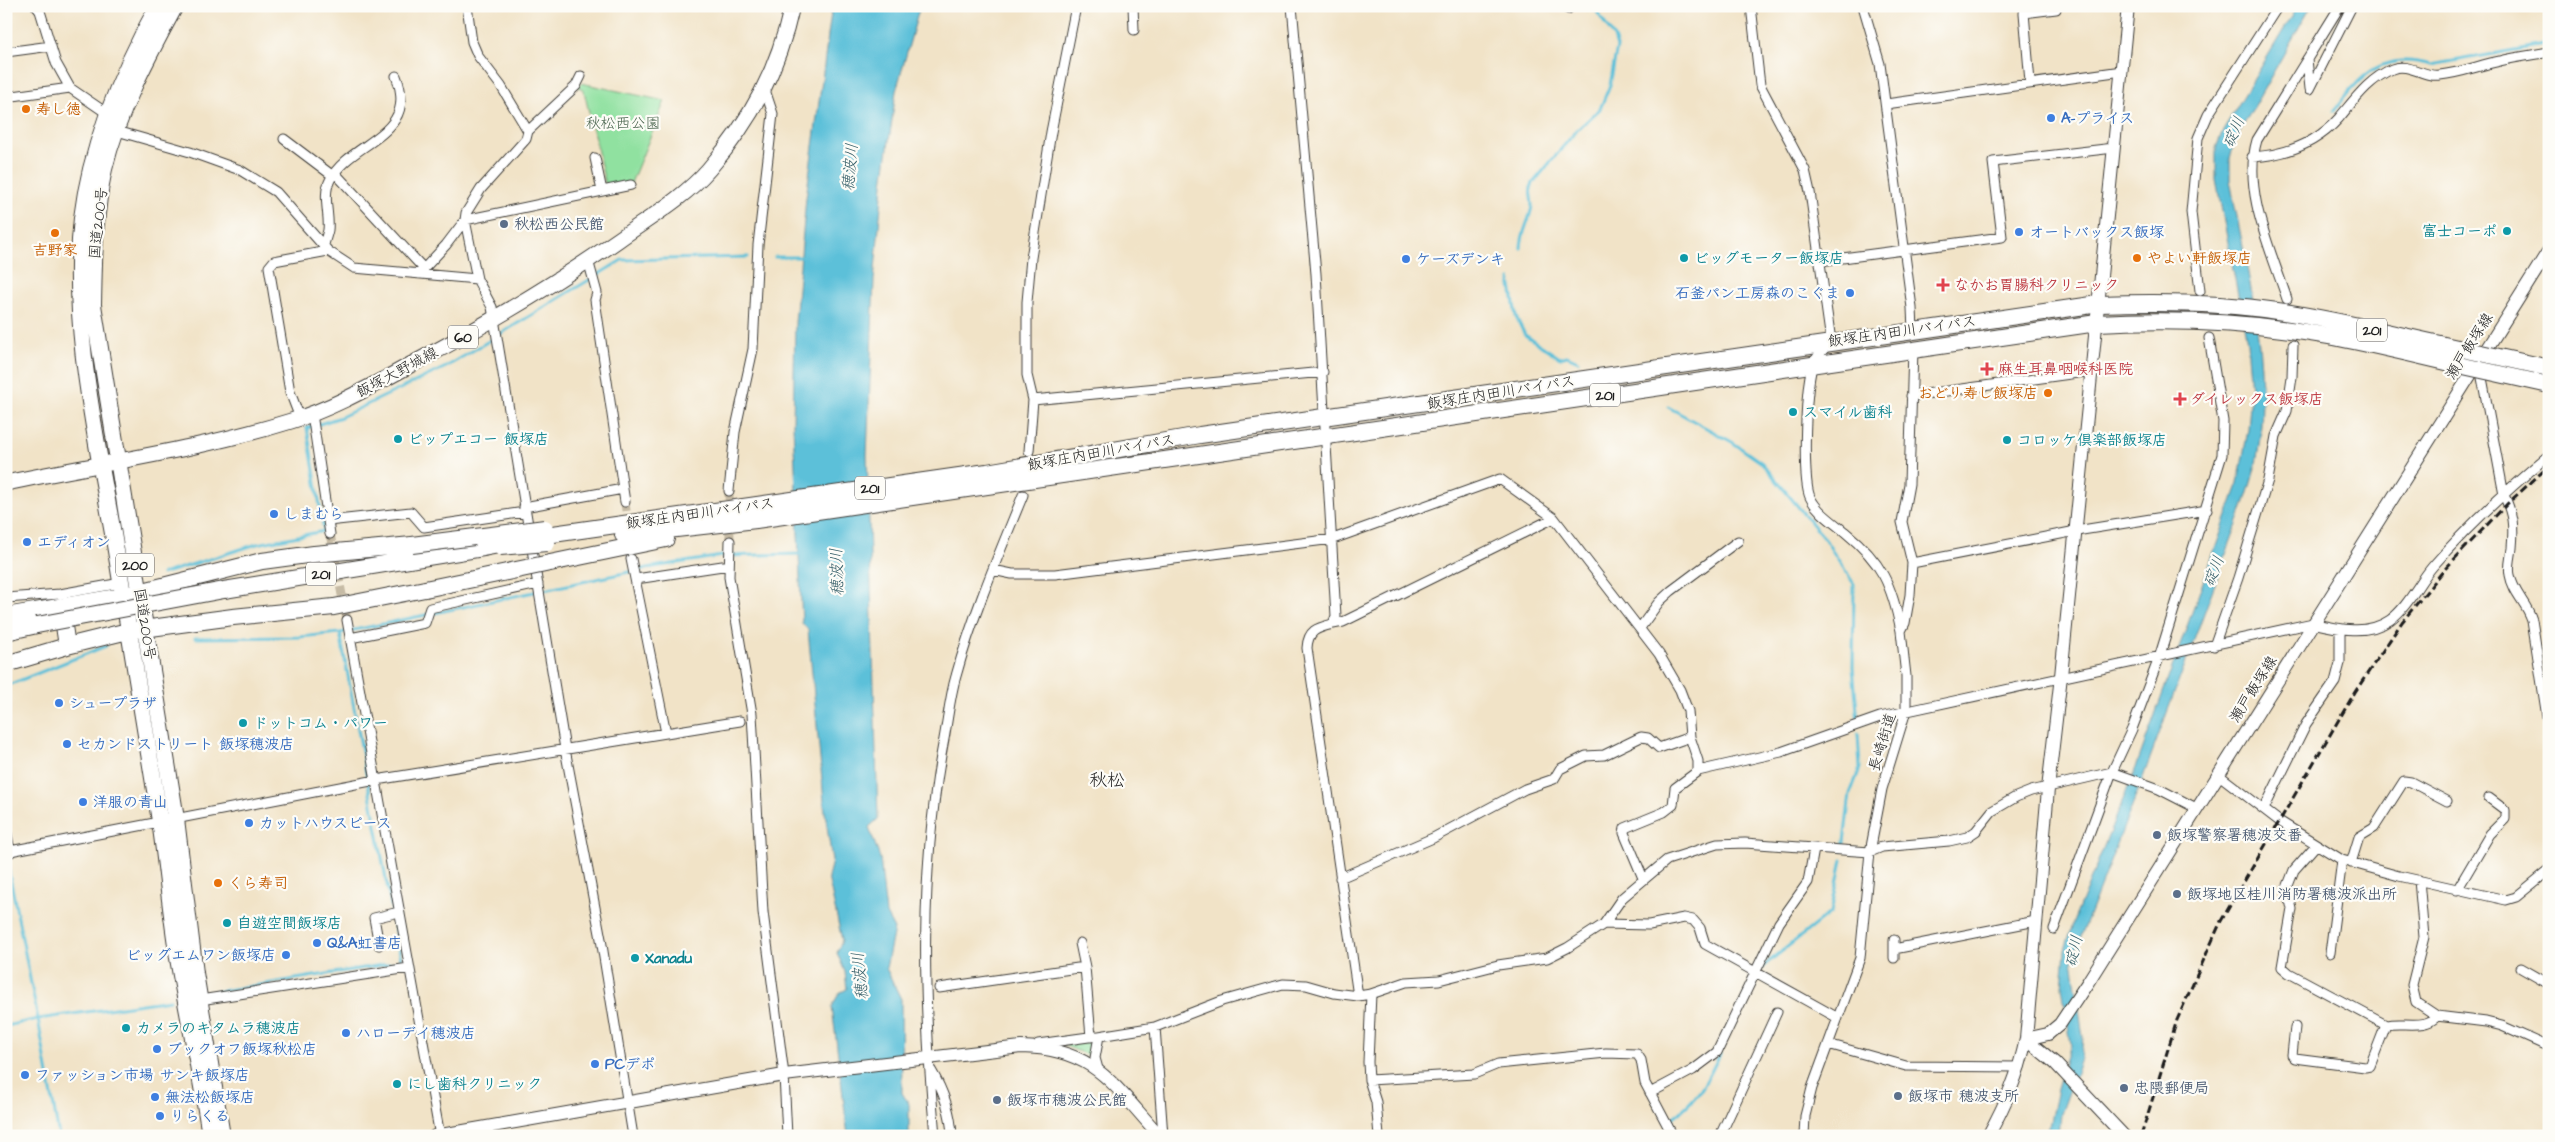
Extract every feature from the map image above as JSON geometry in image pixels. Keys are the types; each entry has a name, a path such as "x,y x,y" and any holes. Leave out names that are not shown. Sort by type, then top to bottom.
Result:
{"highway":[{"name":"国道200号","path":"158,6 137,45 108,114 93,163 82,216 78,272 81,321 91,402 102,463 129,594 146,629 168,821 179,963 210,1136"},
{"name":"国道200号","path":"175,6 136,78 104,168 96,219 93,305 118,461 129,594 128,631 168,821 222,1136"},
{"name":"飯塚庄内田川バイパス","path":"986,479 1200,435 2099,304 2160,302 2281,305 2473,355 2549,368"},
{"name":"飯塚庄内田川バイパス","path":"546,536 755,513 986,479 1327,438 1813,363 2097,323 2160,320 2280,329 2328,336 2549,385"},
{"name":"飯塚庄内田川バイパス","path":"129,594 224,590 415,552 482,548 585,529 755,513"},
{"path":"6,664 128,631 334,607 424,590 550,563 755,513"},
{"path":"6,616 129,594 262,561 314,554 415,552 546,536"},
{"name":"201","path":"6,632 37,625 129,594"},
{"path":"61,606 67,646"}],"main road":[{"name":"飯塚大野城線","path":"6,483 244,434 308,417 494,324 589,264 671,203 708,171 739,131 765,90 779,54 792,6"}],"street":[{"path":"36,6 40,11 56,63 70,88 108,114"},
{"path":"467,6 472,42 478,56 501,86 528,131"},
{"path":"1029,451 1033,400 1027,375 1027,302 1031,258 1051,132 1076,6"},
{"path":"1133,6 1134,30"},
{"path":"1292,6 1323,372 1333,539 1336,616 1333,624"},
{"path":"1751,6 1760,85 1805,170 1831,342 1813,363 1805,422 1806,485 1810,497 1817,508 1866,549 1881,568 1896,605 1901,631"},
{"path":"1863,6 1880,64 1905,250 1913,330"},
{"path":"2030,82 2024,13 2056,9 2056,6"},
{"path":"1988,1136 2008,1099 2020,1067 2026,1039 2048,788 2062,676 2128,6"},
{"path":"2200,291 2191,212 2198,138 2208,114 2278,6"},
{"path":"2281,305 2253,192 2252,157 2257,140 2340,6"},
{"path":"2307,59 2310,89 2352,6"},
{"path":"6,52 51,46"},
{"path":"2252,157 2277,155 2298,148 2318,137 2338,119 2362,90 2395,68 2406,67 2439,76 2503,60 2549,52"},
{"path":"1886,104 2030,82 2122,71"},
{"path":"326,248 328,188 334,175 351,156 380,138 392,125 402,100 396,76"},
{"path":"421,271 446,245 465,220 468,208 481,188 526,139 528,131 576,86 581,76"},
{"path":"6,97 70,88"},
{"path":"729,491 735,432 753,349 758,245 773,114 765,90"},
{"path":"117,131 190,152 240,170 276,192 326,248 343,262 354,268 421,271 477,279"},
{"path":"284,139 334,175 421,271"},
{"path":"1820,261 2002,237 1992,162 2114,148"},
{"path":"595,158 602,191"},
{"path":"465,220 631,186"},
{"path":"465,220 477,279 492,307 565,748 602,948 633,1136"},
{"path":"326,248 274,260 269,267 290,392 308,417 315,433 330,534"},
{"name":"瀬戸飯塚線","path":"2026,1039 2048,1034 2060,1024 2088,982 2313,623 2473,355 2549,250"},
{"path":"589,264 597,293 595,300 625,502"},
{"path":"2054,929 2114,772 2162,657 2222,455 2224,436 2210,338"},
{"path":"2211,646 2238,578 2268,480 2276,436 2287,411 2292,377 2293,345"},
{"name":"長崎街道","path":"1804,1136 1808,1102 1860,958 1870,852 1882,789 1906,711 1906,676 1901,631 1905,624 1912,563 1902,522 1909,484 1913,349"},
{"path":"2473,355 2504,495 2512,511 2512,546 2509,573 2514,590 2528,607 2532,620 2549,730"},
{"path":"1911,396 2092,371"},
{"path":"1033,400 1323,372"},
{"path":"1644,878 1624,833 1625,828 1664,812 1673,805 1675,788 1698,771 1781,752 1880,717 2062,676 2162,657 2313,623 2340,629 2373,628 2390,620 2434,565 2504,495 2549,455"},
{"path":"993,570 1012,574 1055,574 1333,539 1500,479 1554,518 1659,654 1680,690 1688,711 1690,737 1698,761 1698,771"},
{"path":"328,521 411,512 424,527 623,489"},
{"path":"935,1136 927,1062 924,910 933,796 955,677 993,570 1023,495"},
{"path":"1912,563 2076,531 2207,510"},
{"path":"1358,996 1307,648 1309,634 1313,630 1344,622 1554,518"},
{"path":"730,541 729,559 752,714 763,912 784,1075 787,1136"},
{"path":"1640,628 1659,602 1738,541"},
{"path":"666,733 634,569 729,559"},
{"path":"539,588 430,608 425,622 348,630 371,781 394,913 408,968 438,1135 784,1075 927,1062 1155,1028 1222,1001 1283,984 1306,985 1334,993 1358,996 1371,994 1406,982 1438,980 1498,965 1547,958 1567,948 1604,924 1615,905 1667,860 1717,844 1745,843 1814,850 1870,852 1882,847 1949,841 1967,837 1976,831 1992,810 2031,791 2114,772 2159,789 2198,809"},
{"path":"6,598 60,594 129,594"},
{"path":"2264,809 2306,724 2335,682 2340,664 2340,629"},
{"path":"6,829 8,852 371,781 740,721"},
{"path":"1340,878 1433,838 1525,789 1554,780 1560,769 1586,756 1604,755 1641,736 1648,738 1660,748 1690,737"},
{"path":"2219,775 2316,845 2347,862 2506,900 2516,897 2549,870"},
{"path":"2330,953 2347,862 2358,837 2374,828 2404,781 2410,782 2447,801"},
{"path":"2458,890 2490,834 2505,819 2506,810 2489,798"},
{"path":"2316,845 2294,870 2287,888 2292,909 2282,967 2289,973 2386,1025 2424,1024 2432,1022 2436,1016"},
{"path":"1650,1093 1693,1070 1717,1052 1779,923 1808,882 1814,850"},
{"path":"2419,880 2424,936 2412,992 2416,1002 2436,1016 2494,1024 2549,1047"},
{"path":"379,945 374,918 394,913"},
{"path":"1604,924 1649,925 1684,918 1693,920 1700,928 1705,944 1838,1018"},
{"path":"1894,949 2036,921"},
{"path":"1080,943 1095,1036 1095,1058 1098,1070"},
{"path":"939,988 1085,967"},
{"path":"200,1000 408,968"},
{"path":"2520,968 2549,984"},
{"path":"1371,994 1369,1080 1376,1102 1379,1136"},
{"path":"1720,1136 1776,1012"},
{"path":"2295,1027 2292,1055 2295,1058 2365,1067 2370,1066 2374,1060 2386,1025"},
{"path":"1155,1028 1161,1136"},
{"path":"2026,1039 2055,1063 2124,1136"},
{"path":"1828,1044 1906,1066 2020,1067"},
{"path":"1021,1047 1046,1047 1069,1053 1098,1070 1161,1136"},
{"path":"1369,1080 1474,1074 1498,1064 1606,1053 1637,1054 1641,1060 1645,1083 1673,1136"},
{"path":"927,1062 942,1092 950,1115 952,1136"}],"green space":[{"name":"秋松西公園","path":"581,83 665,101 631,183 606,187 584,91 578,87"},
{"path":"1094,1040 1092,1057 1063,1045"}],"water":[{"name":"穂波川","path":"832,6 920,6 896,91 883,184 874,280 867,455 878,819 869,827 880,858 886,914 894,929 886,968 901,999 902,1093 909,1104 909,1136 848,1136 832,1007 839,993 847,989 845,972 837,953 842,940 828,877 832,861 825,812 808,630 802,623 793,424 795,323 806,198"},
{"name":"碇川","path":"2298,6 2311,6 2235,140 2230,158 2230,180 2250,281 2260,350 2261,418 2255,467 2242,511 2139,788 2072,959 2083,1037 2081,1059 2061,1114 2059,1136 2047,1136 2057,1089 2071,1044 2062,987 2065,950 2074,920 2135,770 2237,488 2248,430 2251,391 2247,342 2216,180 2216,148 2223,130"}],"waterway":[{"path":"1521,248 1522,237 1532,206 1530,192 1533,183 1577,130 1600,109 1610,85 1617,47 1614,37 1593,6"},
{"path":"2334,111 2364,76 2386,64 2399,61 2414,61 2431,65 2549,44"},
{"path":"162,574 257,544 324,531 307,428 341,417 446,367 622,260 748,257"},
{"path":"775,257 804,257"},
{"path":"1510,279 1516,317 1525,335 1560,358 1567,356 1578,361"},
{"path":"1668,407 1732,442 1762,463 1824,538 1854,584 1853,667 1858,722"},
{"path":"195,638 299,637 340,633 653,567 722,556 801,554"},
{"path":"67,597 85,594"},
{"path":"34,600 61,598"},
{"path":"340,633 402,965"},
{"path":"6,686 106,646"},
{"path":"1843,850 1850,794 1860,768 1858,734"},
{"path":"1761,968 1831,912 1842,860"},
{"path":"6,1026 38,1019 7,862"},
{"path":"215,992 401,962"},
{"path":"59,1136 38,1019 170,1000"},
{"path":"1671,1124 1670,1120 1688,1105 1700,1091 1720,1054"}],"tunnel":[{"path":"729,491 730,541"},
{"path":"625,502 628,527"},
{"path":"330,534 347,620"}],"railway":[{"path":"2141,1136 2177,1020 2221,921 2355,692 2402,622 2444,570 2508,503 2549,466"}],"place":[{"name":"寿し徳","path":"26,109"},
{"name":"A-プライス","path":"2051,118"},
{"name":"秋松西公民館","path":"504,224"},
{"name":"富士コーポ","path":"2507,231"},
{"name":"オートバックス飯塚","path":"2019,232"},
{"name":"吉野家","path":"55,233"},
{"name":"ビッグモーター飯塚店","path":"1684,258"},
{"name":"やよい軒飯塚店","path":"2137,258"},
{"name":"ケーズデンキ","path":"1406,259"},
{"name":"なかお胃腸科クリニック","path":"1943,285"},
{"name":"石釜パン工房森のこぐま","path":"1850,293"},
{"name":"麻生耳鼻咽喉科医院","path":"1987,369"},
{"name":"おどり寿し飯塚店","path":"2048,393"},
{"name":"ダイレックス飯塚店","path":"2180,399"},
{"name":"スマイル歯科","path":"1793,412"},
{"name":"ビップエコー 飯塚店","path":"398,439"},
{"name":"コロッケ倶楽部飯塚店","path":"2007,440"},
{"name":"しまむら","path":"274,514"},
{"name":"エディオン","path":"27,542"},
{"name":"シュープラザ","path":"59,703"},
{"name":"ドットコム・パワー","path":"243,723"},
{"name":"セカンドストリート 飯塚穂波店","path":"67,744"},
{"name":"洋服の青山","path":"83,802"},
{"name":"カットハウスピース","path":"249,823"},
{"name":"飯塚警察署穂波交番","path":"2157,835"},
{"name":"くら寿司","path":"218,883"},
{"name":"飯塚地区桂川消防署穂波派出所","path":"2177,894"},
{"name":"自遊空間飯塚店","path":"227,923"},
{"name":"Q&A虹書店","path":"317,943"},
{"name":"ビッグエムワン飯塚店","path":"286,955"},
{"name":"Xanadu","path":"635,958"},
{"name":"カメラのキタムラ穂波店","path":"126,1028"},
{"name":"ハローデイ穂波店","path":"346,1033"},
{"name":"ブックオフ飯塚秋松店","path":"157,1049"},
{"name":"PCデポ","path":"595,1064"},
{"name":"ファッション市場 サンキ飯塚店","path":"25,1075"},
{"name":"にし歯科クリニック","path":"397,1084"},
{"name":"忠隈郵便局","path":"2124,1088"},
{"name":"飯塚市 穂波支所","path":"1898,1096"},
{"name":"無法松飯塚店","path":"155,1097"},
{"name":"飯塚市穂波公民館","path":"997,1100"},
{"name":"りらくる","path":"160,1116"}],"district":[{"name":"秋松","path":"1107,780"}]}
